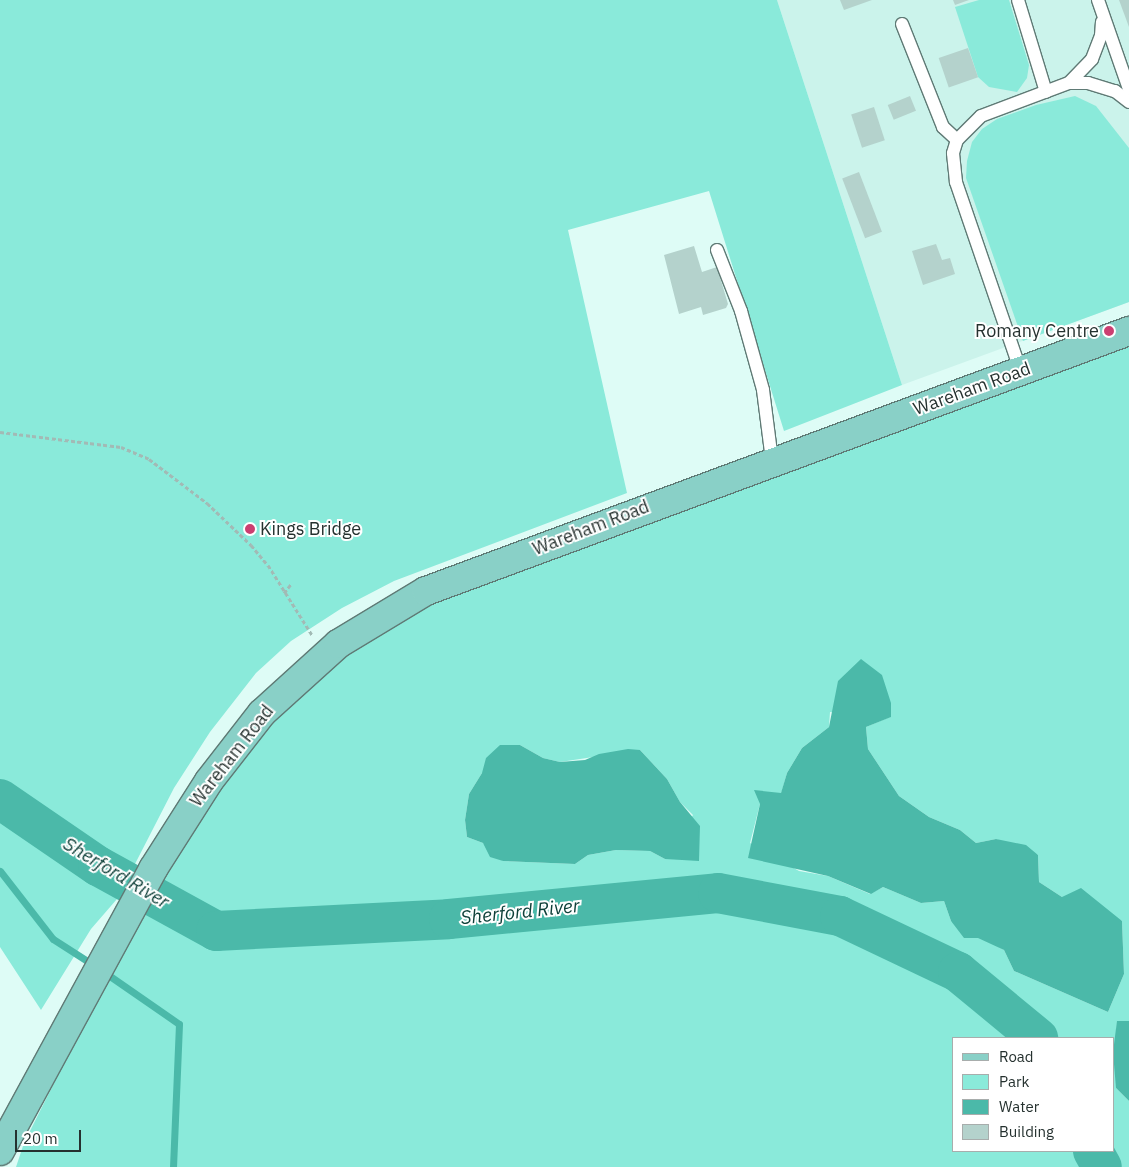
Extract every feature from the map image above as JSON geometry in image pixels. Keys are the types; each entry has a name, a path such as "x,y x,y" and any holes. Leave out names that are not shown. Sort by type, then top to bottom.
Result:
{"main road":[{"name":"Wareham Road","path":"4,1153 130,910 153,869 208,781 250,726 325,655 426,591 772,460 1021,372 1129,331"}],"lane":[{"path":"1018,0 1046,92"},
{"path":"1098,0 1102,18 1129,90"},
{"path":"1069,83 1092,59 1101,36 1102,18"},
{"path":"902,24 943,127 957,140"},
{"path":"1021,372 956,182 953,153 957,140 981,116 1069,83 1088,83 1115,91 1129,102"},
{"path":"717,250 741,311 763,390 772,460"}],"path":[{"path":"0,432 121,447 136,452 207,503 230,524 268,565 325,655"},
{"path":"284,593 291,584"}],"shaded area":[{"path":"777,0 1129,0 1129,302 902,385"}],"green space":[{"path":"0,0 777,0 902,385 784,431 709,191 568,230 627,493 394,581 342,608 291,641 256,673 210,732 174,788 117,899 91,929 41,1010 0,947"},
{"path":"979,0 1009,0 1029,65 1027,78 1017,92 989,87 978,77 955,7"},
{"path":"1075,96 1096,106 1129,148 1129,302 1023,341 966,178 967,161 972,142 982,129 997,119 1036,105"},
{"path":"1129,342 1129,1021 1117,1021 1116,1088 1129,1101 1129,1167 16,1167 24,1143 93,1005 195,820 248,748 338,659 428,602","holes":["830,712 890,717 866,727 868,749 899,796 929,817 960,830 976,843 996,839 1038,855 1039,882 1062,897 1122,921 1124,974 1108,1012 1014,971 1004,950 951,921 944,901 921,903 883,887 870,894 828,876 799,871 750,843 760,804 781,794 787,773 802,748 829,727","520,745 543,758 560,762 640,750 667,779 680,802 693,815 665,859 650,851 616,850 588,855 575,864 503,861 483,843 467,837 465,820 469,794 482,773"]}],"water":[{"path":"861,659 882,675 891,703 891,717 866,727 868,749 899,796 929,817 960,830 976,843 996,839 1026,845 1038,855 1039,882 1062,897 1081,888 1122,921 1124,974 1108,1012 1014,971 1004,950 978,938 964,938 951,921 944,901 921,903 883,887 871,894 828,876 748,858 760,804 754,790 781,793 787,773 802,748 829,727 838,681"},
{"path":"500,745 520,745 543,758 560,762 585,760 599,754 628,749 640,750 667,779 680,802 700,826 699,861 665,859 650,851 616,850 588,855 575,864 503,861 490,857 483,843 467,837 465,820 469,794 482,773 486,758"},
{"path":"1117,1021 1129,1021 1129,1101 1116,1088 1114,1044"}],"building":[{"path":"840,0 872,0 844,10"},
{"path":"953,0 969,0 955,5"},
{"path":"1119,0 1129,0 1129,27"},
{"path":"968,48 978,77 949,87 939,58"},
{"path":"910,96 916,111 894,120 888,105"},
{"path":"874,107 885,140 862,148 851,114"},
{"path":"859,172 882,232 865,238 842,178"},
{"path":"936,244 942,260 950,258 955,274 923,285 912,251"},
{"path":"694,246 702,272 717,267 728,304 726,308 703,315 701,307 679,314 664,255"}],"waterway":[{"name":"Sherford River","path":"0,799 98,866 216,931 449,919 718,893 840,916 958,972 1037,1037"},
{"path":"0,871 53,939 95,966"},
{"path":"104,972 179,1024 173,1167"},
{"name":"Sherford River","path":"1094,1152 1102,1167"}],"place":[{"name":"Romany Centre","path":"1109,331"},
{"name":"Kings Bridge","path":"250,529"}]}
